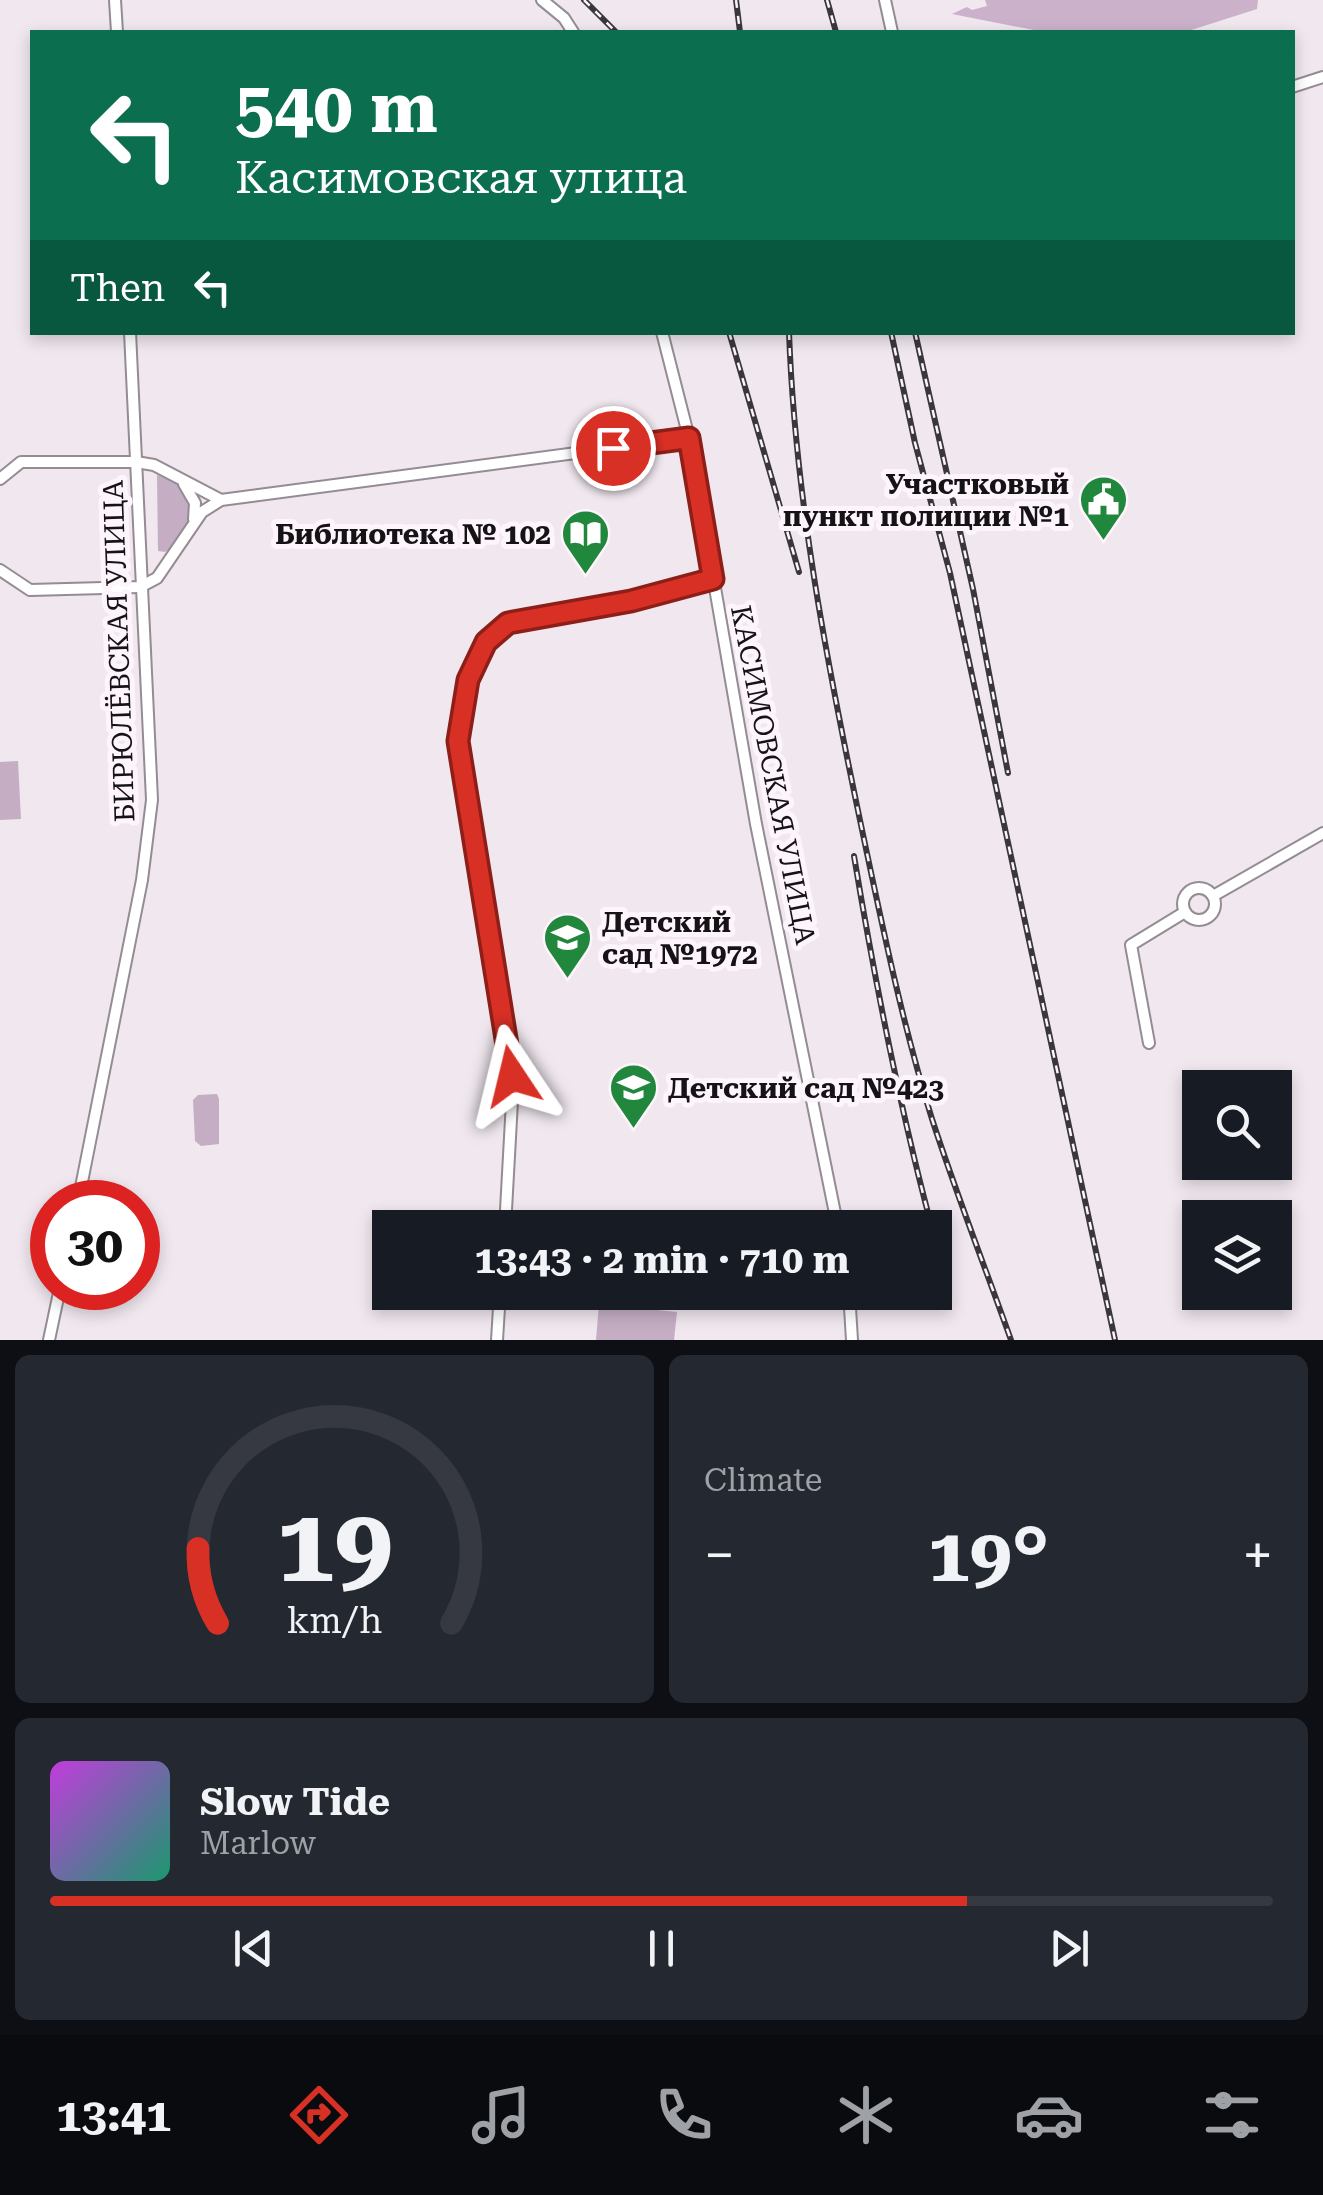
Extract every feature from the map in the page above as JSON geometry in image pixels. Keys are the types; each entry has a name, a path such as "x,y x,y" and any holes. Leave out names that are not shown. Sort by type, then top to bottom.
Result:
{"street":[{"path":"116,0 116,30"},
{"path":"542,0 573,30"},
{"path":"884,0 892,30"},
{"path":"1295,86 1323,77"},
{"name":"БИРЮЛЁВСКАЯ УЛИЦА","path":"82,1180 142,880 150,820 150,743 130,335"},
{"name":"КАСИМОВСКАЯ УЛИЦА","path":"663,335 689,438 756,824 834,1210"},
{"path":"0,570 30,590 140,587 157,578 208,507 222,500 689,438"},
{"path":"0,478 21,462 136,462 154,465 222,500"},
{"path":"180,479 195,503 191,529"},
{"path":"506,1210 513,1084 458,741 468,680 486,642 508,623 631,601 713,579"},
{"path":"1213,896 1323,833"},
{"path":"1185,912 1186,896 1191,890 1199,888 1213,896"},
{"path":"1185,912 1195,920 1208,918 1215,908 1213,896"},
{"path":"1148,1043 1131,945 1185,912"},
{"path":"49,1340 55,1310"},
{"path":"496,1340 498,1310"},
{"path":"850,1310 852,1340"}],"shaded area":[{"path":"985,0 1258,0 1257,9 1191,30 1034,30 952,14 967,7 972,10 987,6"},
{"path":"157,475 182,489 191,510 186,533 165,552 158,551"},
{"path":"18,761 21,819 0,820 0,762"},
{"path":"217,1094 219,1144 201,1146 195,1141 193,1100 198,1095"},
{"path":"598,1310 677,1312 674,1340 596,1340"}],"railway":[{"path":"584,0 614,30"},
{"path":"736,0 740,30"},
{"path":"827,0 835,30"},
{"path":"730,335 799,572"},
{"path":"789,335 798,457 814,580 885,936 932,1119 1011,1340"},
{"path":"892,335 915,443 950,573 1115,1340"},
{"path":"916,335 973,589 1008,773"},
{"path":"854,856 889,1043 928,1210"}],"place":[{"name":"Участковый пункт полиции №1","path":"1104,542"},
{"name":"Библиотека № 102","path":"586,576"},
{"name":"Детский сад №1972","path":"567,980"},
{"name":"Детский сад №423","path":"633,1130"}],"route":[{"path":"512,1076 458,741 468,680 486,642 508,623 631,601 713,579 689,438 613,448"}]}
